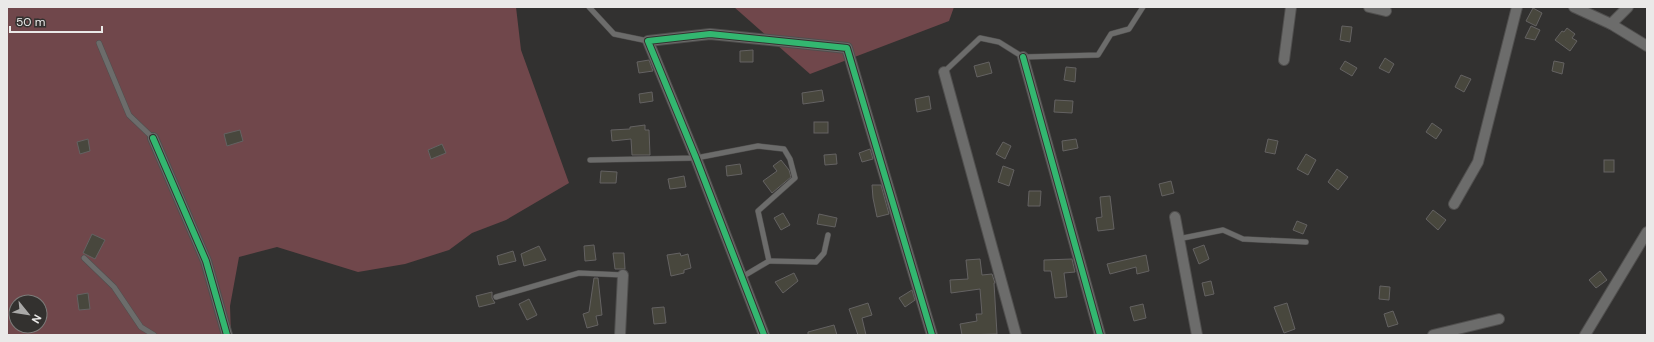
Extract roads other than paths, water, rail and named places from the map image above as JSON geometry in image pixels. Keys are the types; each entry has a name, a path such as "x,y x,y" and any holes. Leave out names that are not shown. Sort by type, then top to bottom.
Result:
{"street":[{"path":"1284,60 1291,7"},
{"path":"1369,7 1386,11"},
{"path":"1454,204 1478,162 1517,7"},
{"path":"1574,7 1611,24 1647,46"},
{"path":"1611,24 1628,7"},
{"path":"764,335 696,158 648,41 710,34 847,48 932,335"},
{"path":"1023,57 1100,335"},
{"path":"944,72 1016,335"},
{"path":"153,138 206,261 227,335"},
{"path":"1175,217 1197,335"},
{"path":"1585,335 1647,232"},
{"path":"620,335 623,275"},
{"path":"1433,335 1499,319"}],"lane":[{"path":"589,7 614,34 648,41"},
{"path":"944,72 980,38 999,42 1023,57 1098,55 1111,34 1129,29 1143,7"},
{"path":"99,43 129,115 153,138"},
{"path":"590,160 696,158 758,146 784,149 790,159 795,178 758,211 769,262"},
{"path":"1178,239 1223,230 1243,239 1306,242"},
{"path":"742,277 769,262 816,262 824,253 828,235"},
{"path":"84,258 114,287 141,327 154,335"},
{"path":"496,297 579,273 623,275"}]}
